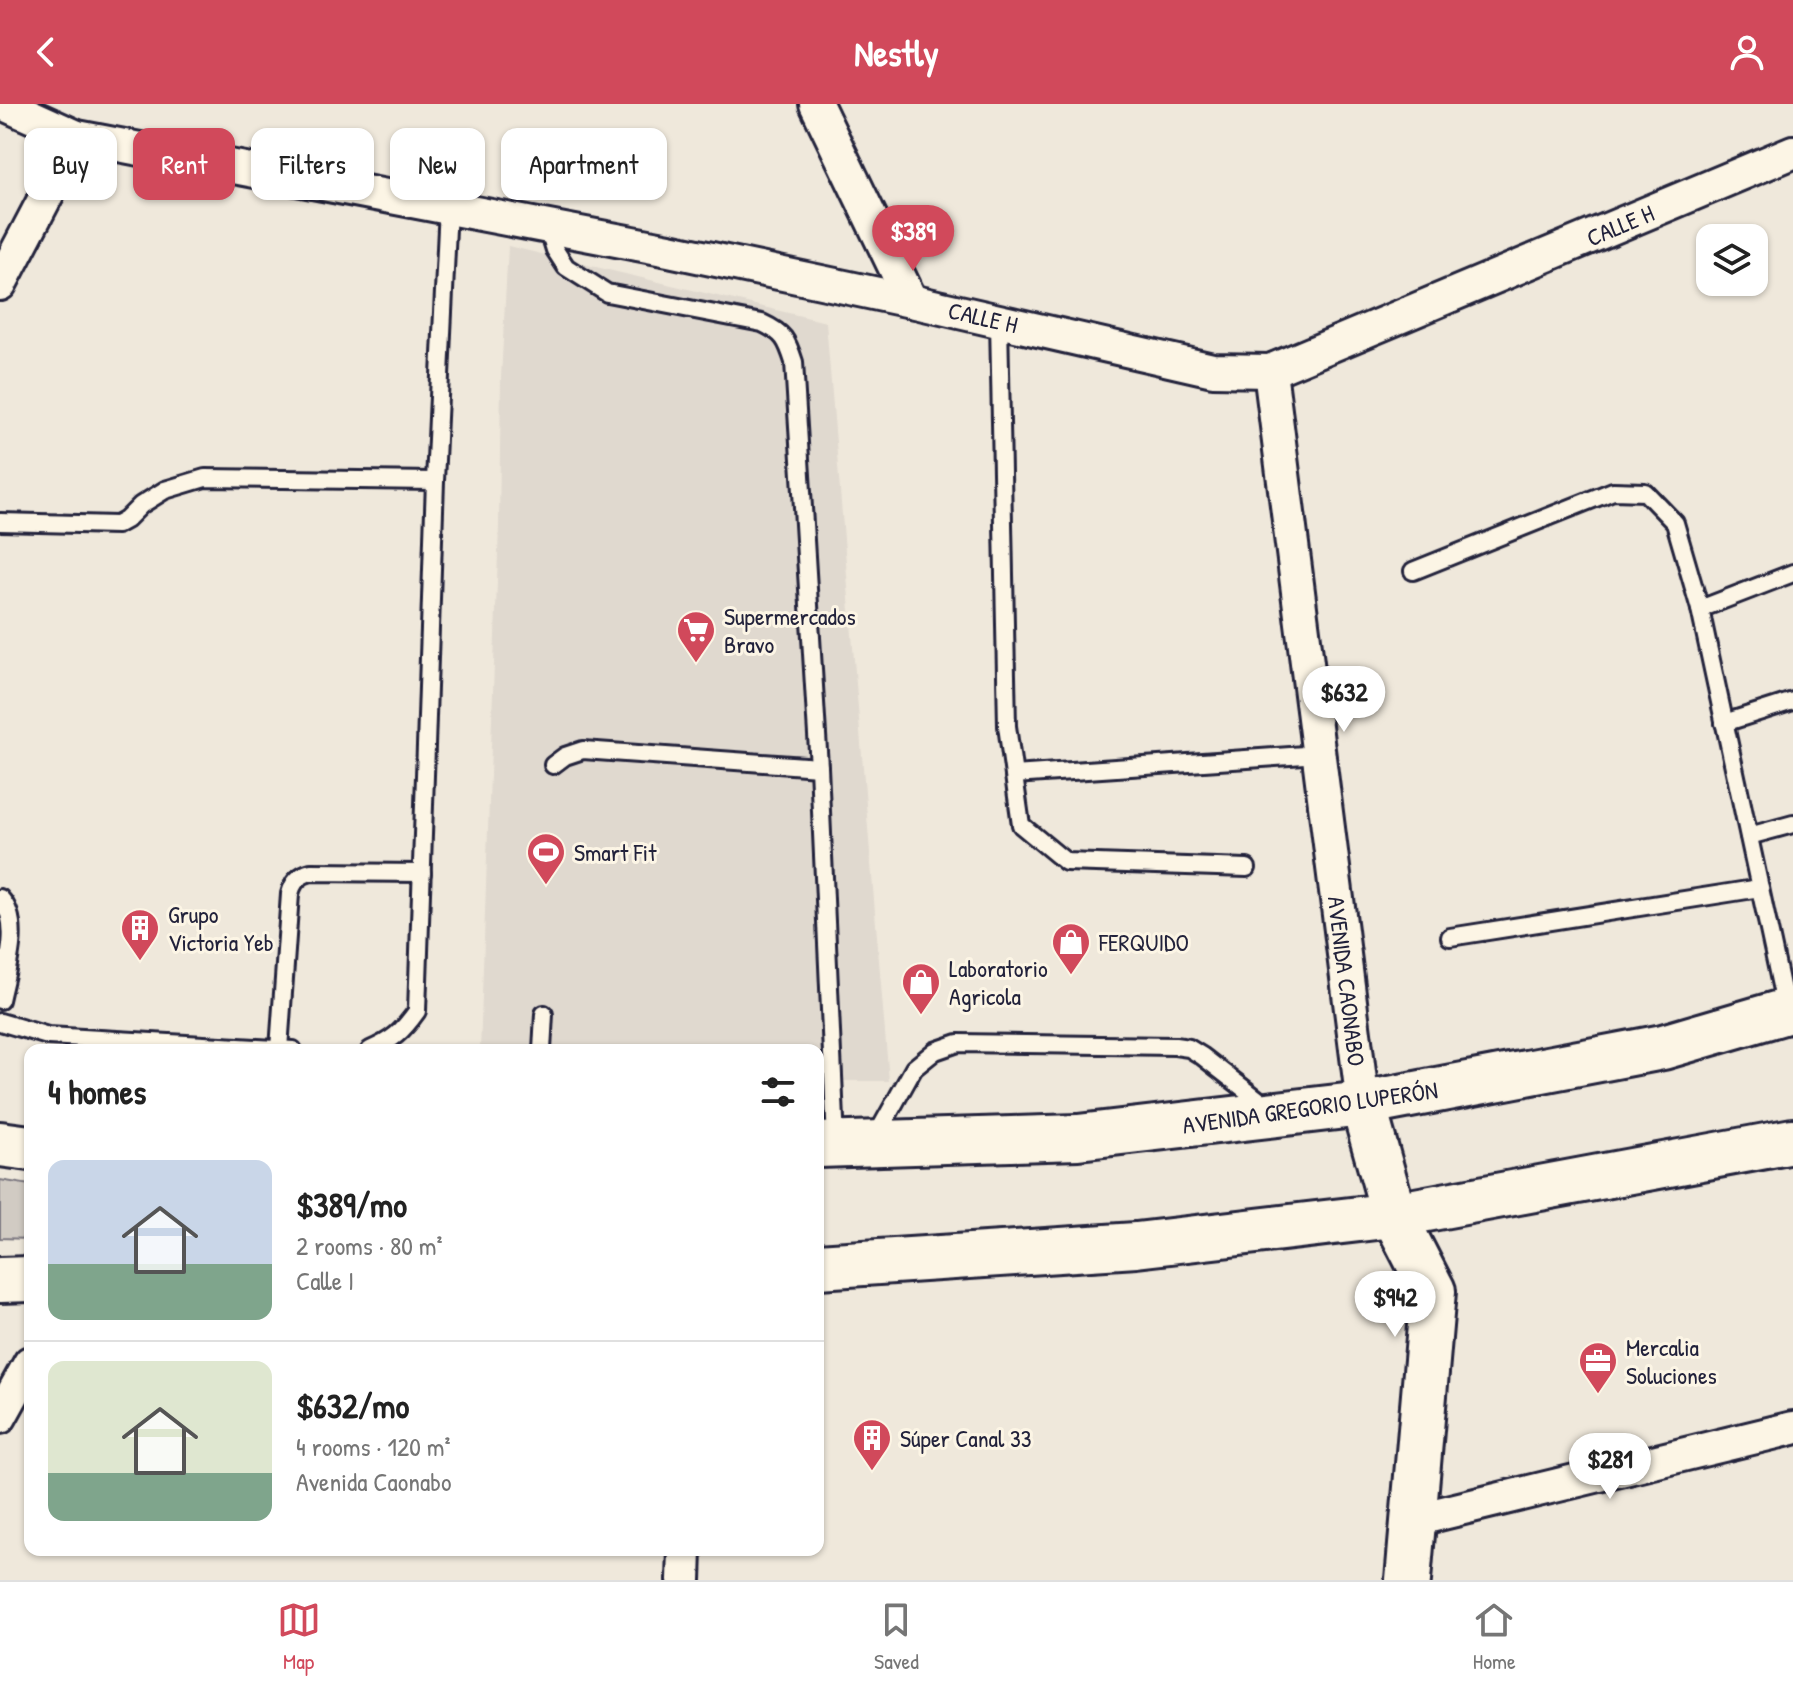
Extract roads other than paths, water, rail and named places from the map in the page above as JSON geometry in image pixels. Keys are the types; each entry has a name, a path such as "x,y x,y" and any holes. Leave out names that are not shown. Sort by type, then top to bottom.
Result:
{"main road":[{"name":"AVENIDA GREGORIO LUPERÓN","path":"842,1145 1078,1137 1363,1104 1663,1047 1790,1010"},
{"name":"AVENIDA CAONABO","path":"1363,1104 1394,1215 1433,1291 1408,1580"},
{"path":"824,1266 1136,1245 1394,1215 1793,1141"},
{"path":"0,1144 24,1147"},
{"path":"0,1280 24,1279"}],"street":[{"name":"CALLE H","path":"4,104 57,128"},
{"path":"816,104 911,301"},
{"name":"CALLE H","path":"117,145 669,250 1213,370 1270,371 1793,152"},
{"path":"0,284 44,200"},
{"name":"AVENIDA CAONABO","path":"1270,371 1363,1104"},
{"path":"0,1417 24,1374"},
{"path":"1414,1520 1793,1428"},
{"path":"684,1580 685,1556"}],"lane":[{"path":"384,1044 405,1028 417,1011 435,481 448,207"},
{"path":"548,227 555,250 566,267 607,293 762,323 777,329 788,342 794,362 842,1145"},
{"path":"999,321 1007,726 1021,825 1066,862 1247,868"},
{"path":"0,522 117,525 165,490 205,478 435,481"},
{"path":"1413,571 1613,491 1645,492 1675,523 1700,609 1760,888 1790,1010"},
{"path":"1700,609 1793,573"},
{"path":"1724,723 1793,701"},
{"path":"553,765 565,756 583,750 819,767"},
{"path":"1014,775 1319,754"},
{"path":"1749,836 1793,824"},
{"path":"279,1044 290,894 296,879 311,872 422,873"},
{"path":"1450,937 1760,888"},
{"path":"0,898 7,906 12,938 0,1000"},
{"path":"542,1044 544,1014"},
{"path":"0,1022 48,1036 190,1044"},
{"path":"842,1145 914,1068 935,1051 958,1043 1189,1048 1277,1114"}],"place":[{"name":"Supermercados Bravo","path":"696,664"},
{"name":"Smart Fit","path":"546,886"},
{"name":"Grupo Victoria Yeb","path":"140,962"},
{"name":"FERQUIDO","path":"1071,976"},
{"name":"Laboratorio Agricola","path":"921,1016"},
{"name":"Mercalia Soluciones","path":"1598,1395"},
{"name":"Súper Canal 33","path":"872,1472"}]}
